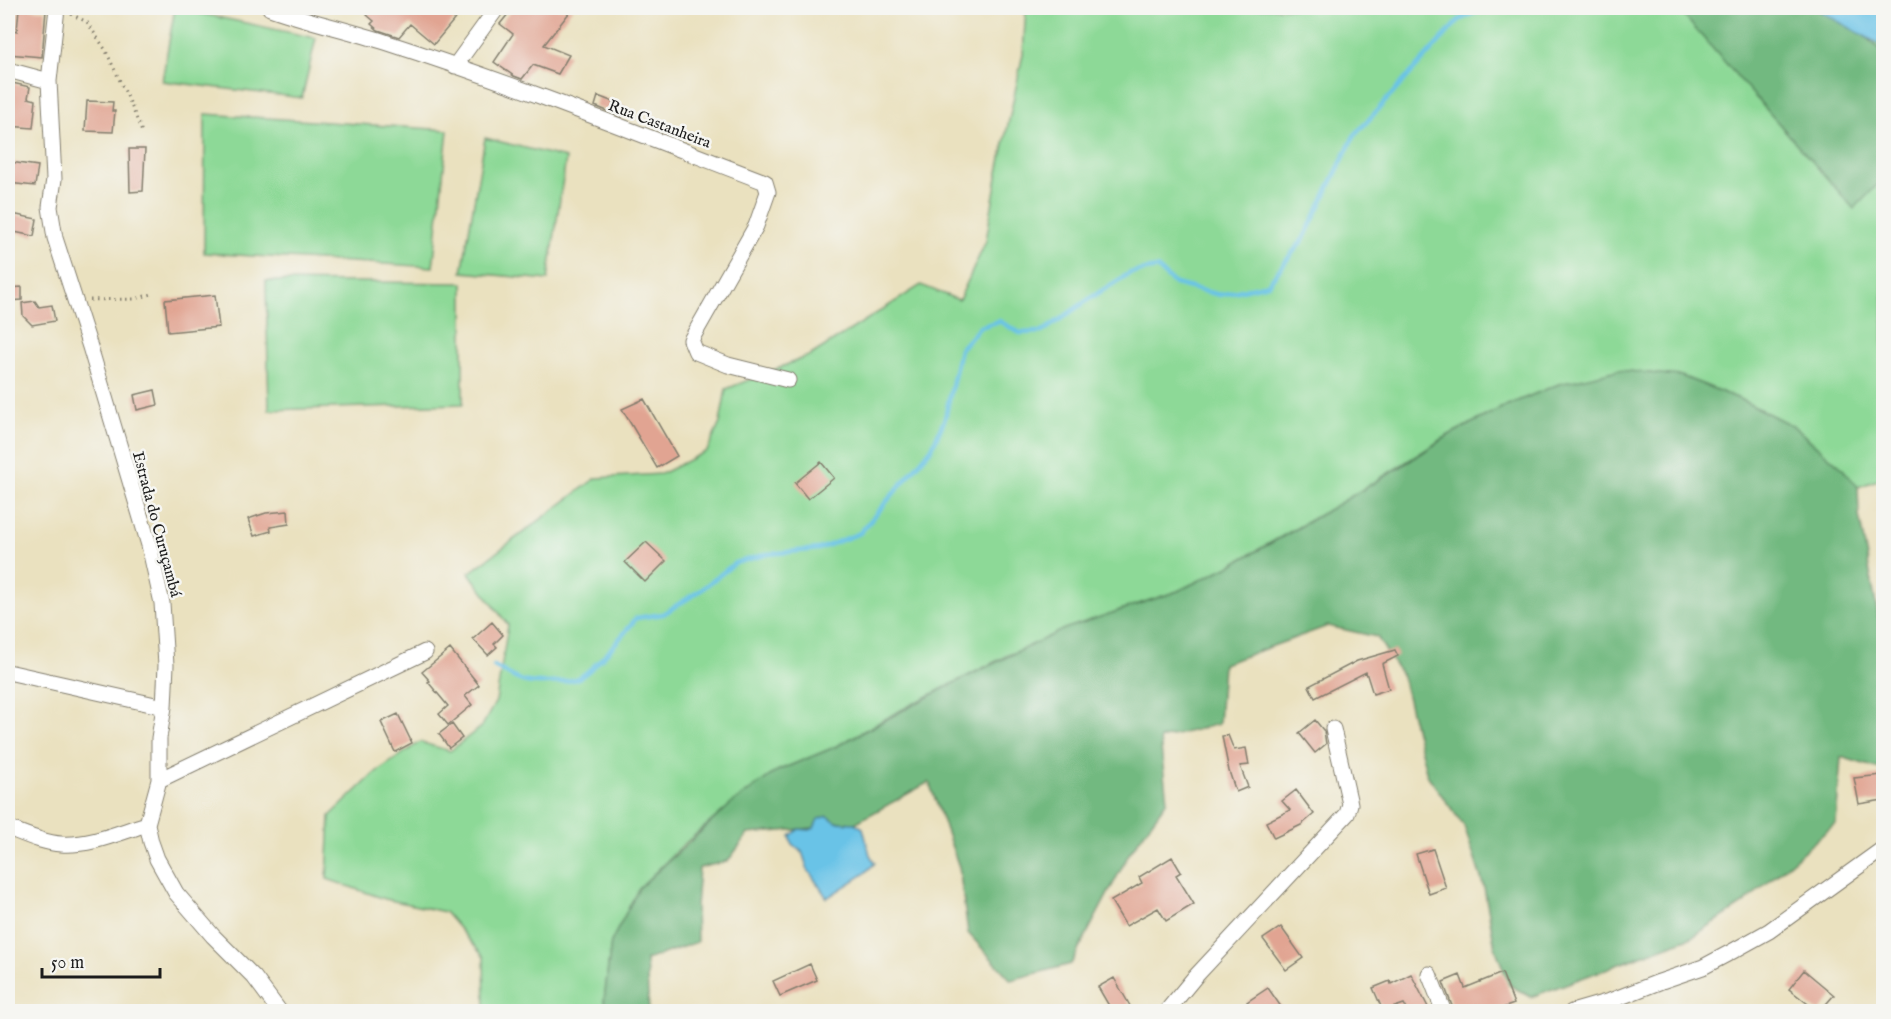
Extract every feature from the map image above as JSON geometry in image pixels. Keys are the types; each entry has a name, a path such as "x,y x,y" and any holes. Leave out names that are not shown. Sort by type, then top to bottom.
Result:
{"street":[{"name":"Rua Castanheira","path":"270,8 388,43 455,66 765,182 768,192 756,226 691,340 696,352 728,365 788,380"},
{"path":"455,66 497,8"},
{"name":"Estrada do Curuçambá","path":"63,10 49,81 54,179 50,207 55,238 76,301 148,545 162,603 166,665 164,707 159,738 159,780 147,824"},
{"path":"8,70 49,81"},
{"path":"159,780 425,652"},
{"path":"8,672 164,707"},
{"path":"1167,1011 1194,978 1347,814 1350,804 1333,729"},
{"path":"8,828 36,839 60,844 88,843 147,824 157,859 176,893 213,936 254,977 280,1011"},
{"path":"1572,1011 1610,1001 1703,967 1769,931 1884,848"},
{"path":"1429,974 1443,1011"}],"path":[{"path":"63,10 87,22 105,49 142,132"},
{"path":"76,301 135,299 152,294"}],"green space":[{"path":"175,8 316,38 302,98 162,81"},
{"path":"1026,8 1814,8 1877,43 1883,49 1883,478 1858,487 1841,467 1793,426 1737,398 1681,376 1559,384 1503,407 1449,435 1344,501 1233,564 1178,591 1120,610 1008,655 835,747 777,771 728,807 683,845 639,888 611,942 604,1001 607,1011 485,1011 484,957 445,912 385,899 327,879 330,816 376,772 420,742 450,751 482,726 496,701 508,625 469,573 596,478 661,474 707,451 720,423 726,389 811,355 921,285 959,300 986,241 1023,54"},
{"path":"1677,8 1818,8 1854,26 1883,53 1883,179 1854,209"},
{"path":"205,114 448,130 433,267 204,253"},
{"path":"485,138 566,158 548,280 462,272"},
{"path":"266,281 463,283 463,404 269,410"},
{"path":"1618,370 1681,376 1737,398 1793,426 1841,467 1858,487 1859,516 1883,641 1883,770 1841,757 1836,823 1743,904 1692,937 1531,997 1509,985 1495,947 1484,887 1464,826 1427,775 1402,676 1377,637 1328,626 1223,664 1219,724 1160,739 1167,801 1129,854 1071,964 1011,980 968,933 959,867 929,782 855,823 836,822 814,828 748,834 728,861 699,868 696,907 697,942 646,960 649,1011 607,1011 604,1001 611,942 639,888 731,804 777,771 835,747 954,683 1064,629 1178,591 1233,564 1399,468 1449,435 1503,407 1559,384"}],"water":[{"path":"1814,8 1877,8 1883,14 1883,49 1877,43"},
{"path":"828,816 836,822 855,823 863,828 870,855 875,863 864,874 827,898 808,870 802,852 792,844 790,836 799,829 814,828 818,819"}],"building":[{"path":"19,8 46,10 42,57 8,54 8,29 17,31"},
{"path":"373,8 464,8 434,44 410,24 399,37 378,30 371,24 374,21 367,15"},
{"path":"513,8 573,8 544,45 569,55 558,74 533,65 522,79 494,62 513,34 500,24"},
{"path":"8,82 30,87 28,98 36,100 33,128 8,126"},
{"path":"598,96 626,107 622,117 595,106"},
{"path":"87,101 113,102 112,111 115,111 113,132 85,131"},
{"path":"129,149 145,149 143,191 130,192"},
{"path":"10,162 38,166 35,186 8,183"},
{"path":"12,214 37,219 34,236 9,231"},
{"path":"22,287 22,300 8,301 8,288"},
{"path":"215,295 219,327 168,332 165,300"},
{"path":"35,301 39,307 52,305 55,321 32,325 23,316 22,303"},
{"path":"155,390 158,405 137,410 134,395"},
{"path":"644,399 677,456 657,468 622,409"},
{"path":"821,462 834,478 808,499 795,483"},
{"path":"288,511 289,524 270,527 271,531 254,536 248,519 266,513"},
{"path":"646,542 666,561 645,582 625,562"},
{"path":"492,622 503,635 494,644 497,647 488,655 473,639"},
{"path":"450,649 479,685 465,696 472,705 448,725 439,714 448,706 422,672"},
{"path":"1395,650 1398,656 1382,664 1389,689 1373,694 1366,672 1315,698 1309,686 1357,661"},
{"path":"398,714 412,743 395,752 381,722"},
{"path":"1315,720 1324,731 1326,744 1315,753 1299,733"},
{"path":"452,724 462,738 449,748 439,734"},
{"path":"1228,735 1234,750 1246,748 1249,765 1240,766 1248,787 1236,792 1222,736"},
{"path":"1882,775 1883,800 1859,804 1854,778"},
{"path":"1296,790 1314,814 1301,825 1274,838 1266,822 1290,810 1282,801"},
{"path":"1433,849 1446,888 1429,894 1416,854"},
{"path":"1172,857 1181,872 1176,875 1194,904 1166,921 1158,908 1126,926 1111,901 1142,883 1139,877"},
{"path":"1281,927 1303,958 1286,970 1263,939"},
{"path":"810,964 817,980 780,996 773,981"},
{"path":"1804,970 1834,995 1820,1011 1789,989"},
{"path":"1502,973 1514,1004 1494,1011 1454,1011 1443,982 1460,975 1465,988"},
{"path":"1411,974 1430,1011 1408,1011 1404,1004 1383,1011 1373,988 1390,981 1391,984"},
{"path":"1114,978 1133,1011 1112,1011 1098,987"},
{"path":"1268,988 1284,1011 1254,1011 1247,1002"}],"waterway":[{"path":"494,666 514,678 527,682 553,683 573,680 600,660 636,618 663,614 698,592 735,563 768,554 819,549 860,533 932,448 945,418 960,349 980,327 999,321 1020,333 1042,332 1130,273 1157,268 1175,284 1220,295 1268,284 1304,238 1354,136 1459,20 1484,8"}]}
